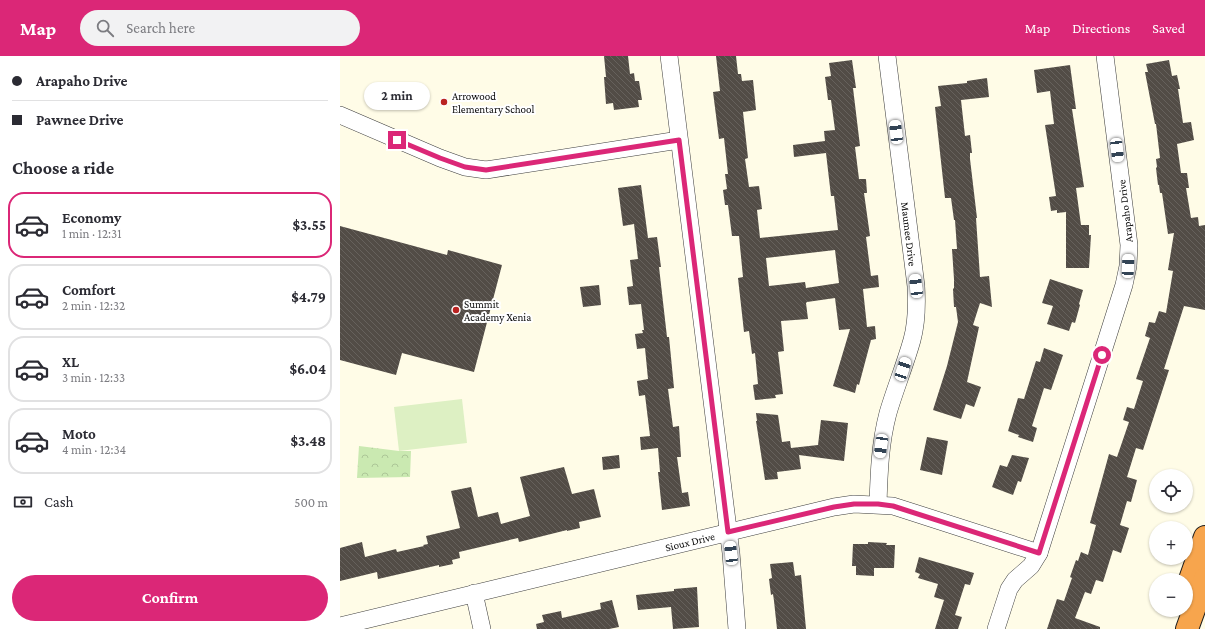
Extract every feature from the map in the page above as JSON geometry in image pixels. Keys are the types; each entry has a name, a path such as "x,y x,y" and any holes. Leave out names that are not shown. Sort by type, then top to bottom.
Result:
{"highway":[{"path":"1192,573 1205,537"},
{"path":"1186,629 1205,580"},
{"path":"1173,629 1177,617"}],"street":[{"path":"669,56 728,532 737,629"},
{"name":"Maumee Drive","path":"878,504 880,458 883,435 888,413 912,339 917,305 916,286 886,56"},
{"name":"Arapaho Drive","path":"996,629 1009,589 1015,580 1031,566 1039,553 1124,286 1128,266 1129,244 1105,56"},
{"path":"340,115 440,158 465,167 486,170 679,140"},
{"name":"Sioux Drive","path":"340,626 728,532 834,507 854,504 878,504 893,506 1039,553"},
{"path":"474,594 482,629"}],"green space":[{"path":"462,399 467,443 399,451 394,407"},
{"path":"359,446 411,451 410,477 357,478"}],"building":[{"path":"604,56 628,56 630,74 634,73 635,81 639,81 642,100 638,100 639,107 614,110 613,103 606,104"},
{"path":"716,56 736,56 738,74 741,74 742,81 753,80 756,110 743,112 748,158 745,159 749,187 759,186 762,209 757,210 760,238 838,230 834,196 831,196 826,153 794,157 793,145 825,141 824,131 835,130 831,100 828,100 825,77 831,76 829,63 852,60 856,88 853,88 860,146 855,147 859,179 866,179 867,193 864,193 870,236 866,237 871,276 878,275 879,287 863,289 867,327 875,326 876,339 871,340 859,385 857,384 855,393 833,386 850,329 839,330 835,298 807,302 808,319 781,321 784,351 778,352 783,394 775,395 776,398 755,400 753,385 758,384 755,353 752,354 749,331 744,332 738,278 743,277 739,236 732,236 728,205 725,205 723,190 727,189 725,174 728,174 724,138 719,139 713,92 720,91","holes":["835,250 839,283 806,288 805,282 769,286 766,258"]},
{"path":"1169,60 1172,76 1177,75 1180,89 1178,89 1183,123 1191,122 1194,140 1177,144 1181,173 1187,173 1189,188 1186,188 1191,218 1198,217 1199,226 1205,225 1205,310 1184,306 1164,369 1169,370 1143,450 1136,448 1127,477 1137,480 1131,502 1127,501 1120,525 1129,528 1121,553 1113,550 1103,582 1096,580 1091,594 1085,592 1075,618 1100,627 1100,629 1047,629 1057,599 1064,601 1072,578 1070,577 1076,560 1078,561 1081,552 1088,555 1096,525 1090,523 1109,454 1117,457 1129,422 1123,420 1127,407 1134,409 1143,381 1136,379 1150,338 1145,336 1149,322 1155,323 1159,311 1166,313 1173,271 1168,270 1174,233 1168,234 1162,193 1160,193 1158,185 1156,159 1160,158 1156,124 1145,72 1148,72 1146,64"},
{"path":"1070,65 1076,109 1072,109 1084,187 1076,188 1081,225 1089,225 1089,235 1091,235 1089,268 1066,268 1066,212 1057,213 1057,210 1051,211 1049,197 1056,196 1045,125 1054,124 1050,91 1037,93 1034,70"},
{"path":"987,78 989,97 961,100 965,136 970,135 972,153 970,153 970,159 977,218 980,277 989,276 992,307 980,303 973,325 979,327 967,382 981,387 974,407 966,404 961,419 933,410 947,366 958,322 956,307 954,307 953,289 954,279 952,249 957,249 955,220 951,198 945,198 935,107 941,106 938,86 967,83 967,81"},
{"path":"641,185 648,238 657,237 661,267 659,267 667,337 669,337 674,388 668,389 673,427 679,426 681,457 677,457 682,493 688,492 690,506 662,510 658,472 660,472 658,448 641,450 640,437 650,436 645,395 639,396 637,381 648,379 645,348 637,349 635,334 643,333 642,330 644,330 641,304 629,305 627,287 633,286 630,260 638,259 634,224 623,226 618,188"},
{"path":"340,226 447,255 448,250 502,265 474,372 402,353 396,375 340,360"},
{"path":"1050,279 1083,290 1075,323 1072,322 1069,331 1047,324 1053,306 1042,303"},
{"path":"599,285 601,305 583,307 580,287"},
{"path":"1044,348 1063,355 1051,390 1044,388 1032,426 1037,428 1033,442 1018,437 1019,435 1008,431 1018,398 1024,399 1036,361 1040,362"},
{"path":"756,413 778,415 782,442 790,441 791,448 818,445 821,420 848,423 844,461 799,455 801,469 777,472 778,479 765,480"},
{"path":"927,437 948,441 942,475 920,470"},
{"path":"619,455 620,468 603,470 602,457"},
{"path":"1012,455 1029,458 1021,482 1018,481 1013,495 992,487 1000,465 1007,467"},
{"path":"564,467 572,494 594,489 601,517 579,522 580,528 519,542 518,538 459,552 460,558 452,560 453,564 439,567 439,565 378,579 377,572 340,581 340,548 362,542 365,557 396,549 397,552 428,544 426,536 460,528 451,491 471,487 478,517 498,512 501,524 530,516 520,477"},
{"path":"868,542 895,545 894,568 874,568 874,576 856,575 856,566 852,566 853,544 868,544"},
{"path":"919,557 974,573 970,585 965,584 955,615 962,617 958,629 935,629 944,600 934,597 938,584 918,578 920,574 915,572"},
{"path":"793,562 795,576 801,575 806,629 777,629 773,594 771,595 769,579 772,578 770,564"},
{"path":"697,587 699,627 673,629 671,607 638,610 636,595"},
{"path":"612,600 619,627 609,629 537,629 536,624 544,622 542,615 561,611 562,618 601,609 600,603"}],"place":[{"name":"Arrowood Elementary School","path":"444,102"},
{"name":"Summit Academy Xenia","path":"456,310"}],"route":[{"path":"397,140 465,167 486,170 679,140 728,532 834,507 854,504 878,504 893,506 1039,553 1102,355"}]}
